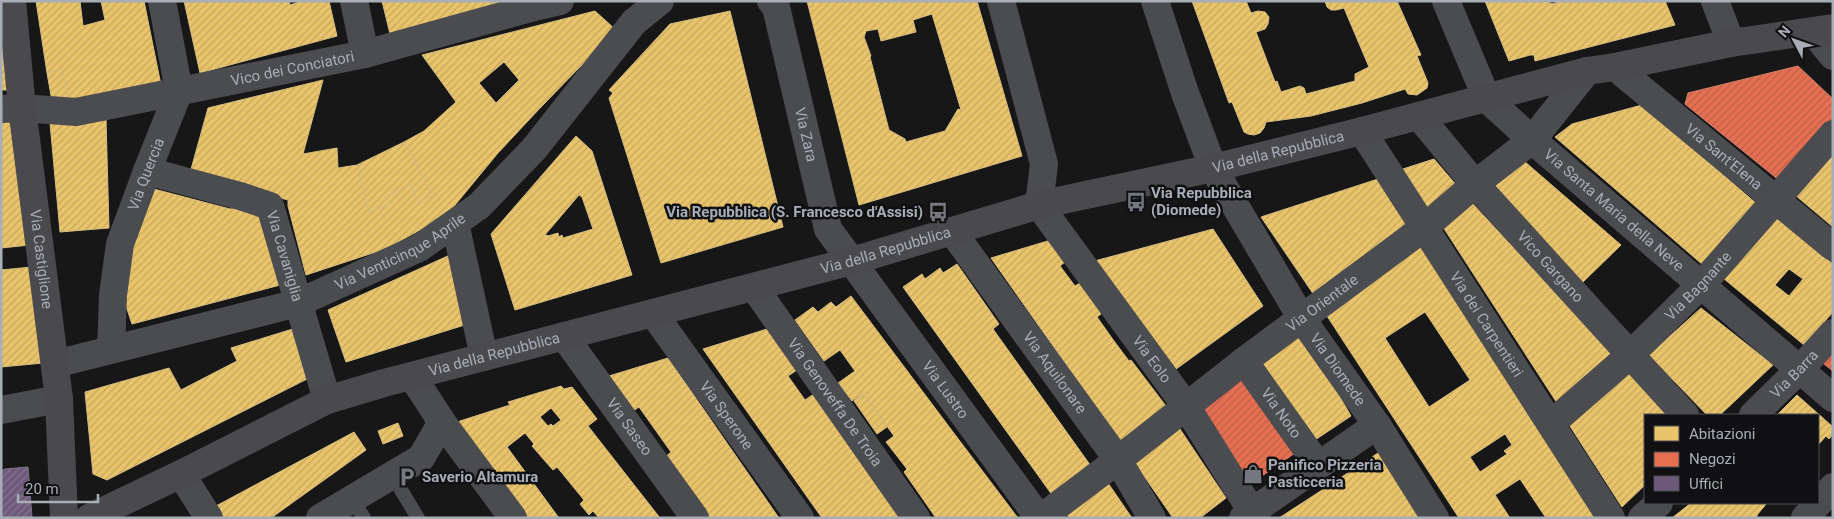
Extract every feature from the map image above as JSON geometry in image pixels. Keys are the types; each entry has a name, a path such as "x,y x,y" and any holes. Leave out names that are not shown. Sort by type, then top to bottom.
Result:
{"street":[{"name":"Via Castiglione","path":"12,1 12,108 55,364 59,399 64,518"},
{"path":"162,1 179,91"},
{"path":"354,1 365,54"},
{"name":"Via Zara","path":"771,1 776,7 828,228 852,261"},
{"path":"1001,1 1044,164 1039,206"},
{"name":"Via Diomede","path":"1155,1 1185,93 1213,168 1302,318 1376,425 1435,518"},
{"path":"1446,1 1487,99"},
{"path":"1715,1 1731,43"},
{"name":"Vico dei Conciatori","path":"12,108 76,112 365,54 545,3"},
{"name":"Via Venticinque Aprile","path":"55,364 298,302 419,248 479,206 534,149 648,4"},
{"path":"1823,30 1833,56"},
{"name":"Via della Repubblica","path":"89,518 327,400 412,376 852,261 1039,206 1213,168 1587,72 1731,43 1823,30"},
{"name":"Via Sant'Elena","path":"1615,67 1833,247"},
{"name":"Via Orientale","path":"1040,518 1118,460 1244,361 1425,227 1475,184 1532,140 1587,72"},
{"name":"Via Quercia","path":"111,349 113,295 120,244 179,91"},
{"name":"Via Santa Maria della Neve","path":"1487,99 1532,140 1833,398"},
{"name":"Vico Gargano","path":"1419,116 1475,184 1684,414"},
{"name":"Via dei Carpentieri","path":"1362,131 1611,518"},
{"name":"Via Bagnante","path":"1550,424 1630,355 1702,284 1833,134"},
{"name":"Via Cavaniglia","path":"147,171 270,206 327,400"},
{"name":"Via Eolo","path":"1039,206 1186,406 1251,516"},
{"path":"455,223 484,357"},
{"name":"Via Aquilonare","path":"952,231 1118,460 1152,518"},
{"name":"Via Lustro","path":"852,261 1040,518"},
{"name":"Via Genoveffa De Troia","path":"754,287 916,518"},
{"name":"Via Sperone","path":"653,313 800,518"},
{"name":"Via Barra","path":"1754,414 1800,369 1833,332"},
{"name":"Via Saseo","path":"564,336 695,518"},
{"name":"Via Noto","path":"1244,361 1318,465"},
{"path":"412,376 442,422 513,518"},
{"path":"1,410 59,399"},
{"path":"320,518 358,508 392,475 421,458 442,422"},
{"path":"1251,516 1318,465 1376,425"},
{"path":"181,474 209,518"},
{"path":"1819,502 1833,487"},
{"path":"1642,518 1658,504"},
{"path":"1805,518 1818,504"}],"lane":[{"path":"392,475 418,518"}],"building: Abitazioni":[{"path":"36,1 80,1 83,26 105,20 101,1 144,1 161,85 69,103 62,69 47,73"},
{"path":"184,1 289,1 290,5 302,1 329,1 337,36 200,73"},
{"path":"382,1 510,1 390,34"},
{"path":"807,1 977,1 1022,156 859,205","holes":["932,14 961,110 958,109 945,131 906,142 905,139 889,130 871,56 864,37 866,31 878,29 881,41 916,32 913,20"]},
{"path":"1192,1 1246,1 1251,13 1265,12 1269,17 1268,24 1265,29 1256,32 1275,82 1277,81 1281,92 1300,86 1304,88 1306,94 1355,81 1355,74 1369,67 1344,8 1331,10 1327,7 1325,1 1397,1 1421,55 1417,56 1428,83 1427,88 1417,95 1408,94 1405,89 1362,103 1311,116 1266,122 1260,133 1248,134 1244,132 1232,102 1229,103"},
{"path":"1485,1 1546,1 1552,4 1562,1 1665,1 1675,25 1535,61 1534,55 1530,55 1509,61"},
{"path":"595,11 616,30 498,153 446,216 385,249 306,275 288,200 190,173 208,108 323,80 303,154 337,148 338,168 357,165 369,212 390,204 387,196 410,184 419,202 433,195 404,142 424,131 456,102 422,55","holes":["504,62 519,80 496,103 479,83"]},
{"path":"730,11 783,227 661,263 609,98 613,93 609,90 670,24"},
{"path":"1,41 7,89 7,90 1,90"},
{"path":"62,69 69,103 52,101 47,73"},
{"path":"1642,105 1757,204 1703,265 1555,137 1572,124"},
{"path":"106,119 109,228 60,232 50,123"},
{"path":"15,120 30,245 1,248 1,121"},
{"path":"576,136 592,151 632,275 515,310 491,234","holes":["579,195 582,197 593,229 563,238 562,235 559,237 558,233 544,236"]},
{"path":"404,142 433,195 419,202 410,184 387,196 390,204 369,212 357,165"},
{"path":"1833,155 1833,227 1795,195"},
{"path":"1434,159 1458,187 1428,211 1403,169"},
{"path":"1524,161 1621,245 1583,282 1491,189"},
{"path":"1378,179 1406,223 1314,295 1261,217"},
{"path":"150,188 230,209 261,206 284,284 132,324 121,291"},
{"path":"1472,203 1613,355 1559,406 1443,227"},
{"path":"1776,217 1833,264 1833,312 1804,345 1723,278","holes":["1789,269 1803,279 1789,296 1775,285"]},
{"path":"1213,229 1263,306 1172,372 1091,262"},
{"path":"1051,240 1066,261 1060,266 1075,286 1080,283 1101,314 1097,317 1129,361 1131,360 1169,410 1122,444 991,258"},
{"path":"1420,243 1598,518 1546,518 1520,479 1495,495 1510,518 1459,518 1327,316","holes":["1425,312 1470,380 1429,407 1385,338","1505,434 1512,445 1504,451 1507,454 1480,472 1470,457"]},
{"path":"450,255 471,323 346,362 328,310"},
{"path":"957,264 999,324 993,329 1093,469 1055,499 903,287 922,274 925,279 940,268 943,273"},
{"path":"32,267 43,363 1,367 1,270"},
{"path":"851,296 1018,518 936,518 904,472 907,469 886,442 894,436 863,393 852,401 838,383 855,371 840,350 824,361 795,320 813,307 818,312 831,302 836,307"},
{"path":"1701,308 1773,365 1721,414 1706,414 1649,355"},
{"path":"296,328 311,377 107,480 93,474 85,392 169,368 181,390 237,361 231,348"},
{"path":"767,329 797,370 788,376 805,400 814,394 901,518 822,518 703,349"},
{"path":"1302,331 1351,416 1312,442 1258,365"},
{"path":"668,358 779,518 709,518 663,459 671,452 639,407 627,415 599,379"},
{"path":"1628,372 1667,414 1644,414 1644,486 1622,507 1568,423"},
{"path":"561,386 564,389 572,387 597,419 588,426 660,518 599,518 593,511 589,515 580,504 584,500 557,467 553,470 545,461 532,446 534,444 525,433 507,447 559,518 526,518 456,424 460,421 510,405 508,402","holes":["551,408 561,420 553,426 551,424 548,426 540,417"]},
{"path":"863,393 887,427 877,434 854,401"},
{"path":"1797,395 1818,414 1778,414"},
{"path":"1819,415 1833,427 1833,434 1829,439 1826,436 1819,444"},
{"path":"398,423 403,436 383,444 378,431"},
{"path":"1180,429 1226,498 1200,518 1173,518 1135,463"},
{"path":"354,432 366,450 271,518 224,518 216,506"},
{"path":"1378,453 1421,518 1279,518 1316,494"},
{"path":"1108,483 1132,518 1069,518 1067,514"},
{"path":"1690,504 1766,504 1757,515 1757,518 1672,518"}],"building: Negozi":[{"path":"1798,66 1833,99 1833,123 1780,181 1685,104 1688,93"},
{"path":"1833,346 1833,371 1820,361"},
{"path":"1244,376 1295,453 1249,485 1197,412"}],"building: Uffici":[{"path":"28,467 32,517 1,518 1,471"}],"place":[{"name":"Via Repubblica (Diomede)","path":"1136,202"},
{"name":"Via Repubblica (S. Francesco d'Assisi)","path":"938,212"},
{"name":"Panifico Pizzeria Pasticceria","path":"1253,474"},
{"name":"Saverio Altamura","path":"407,477"}]}
